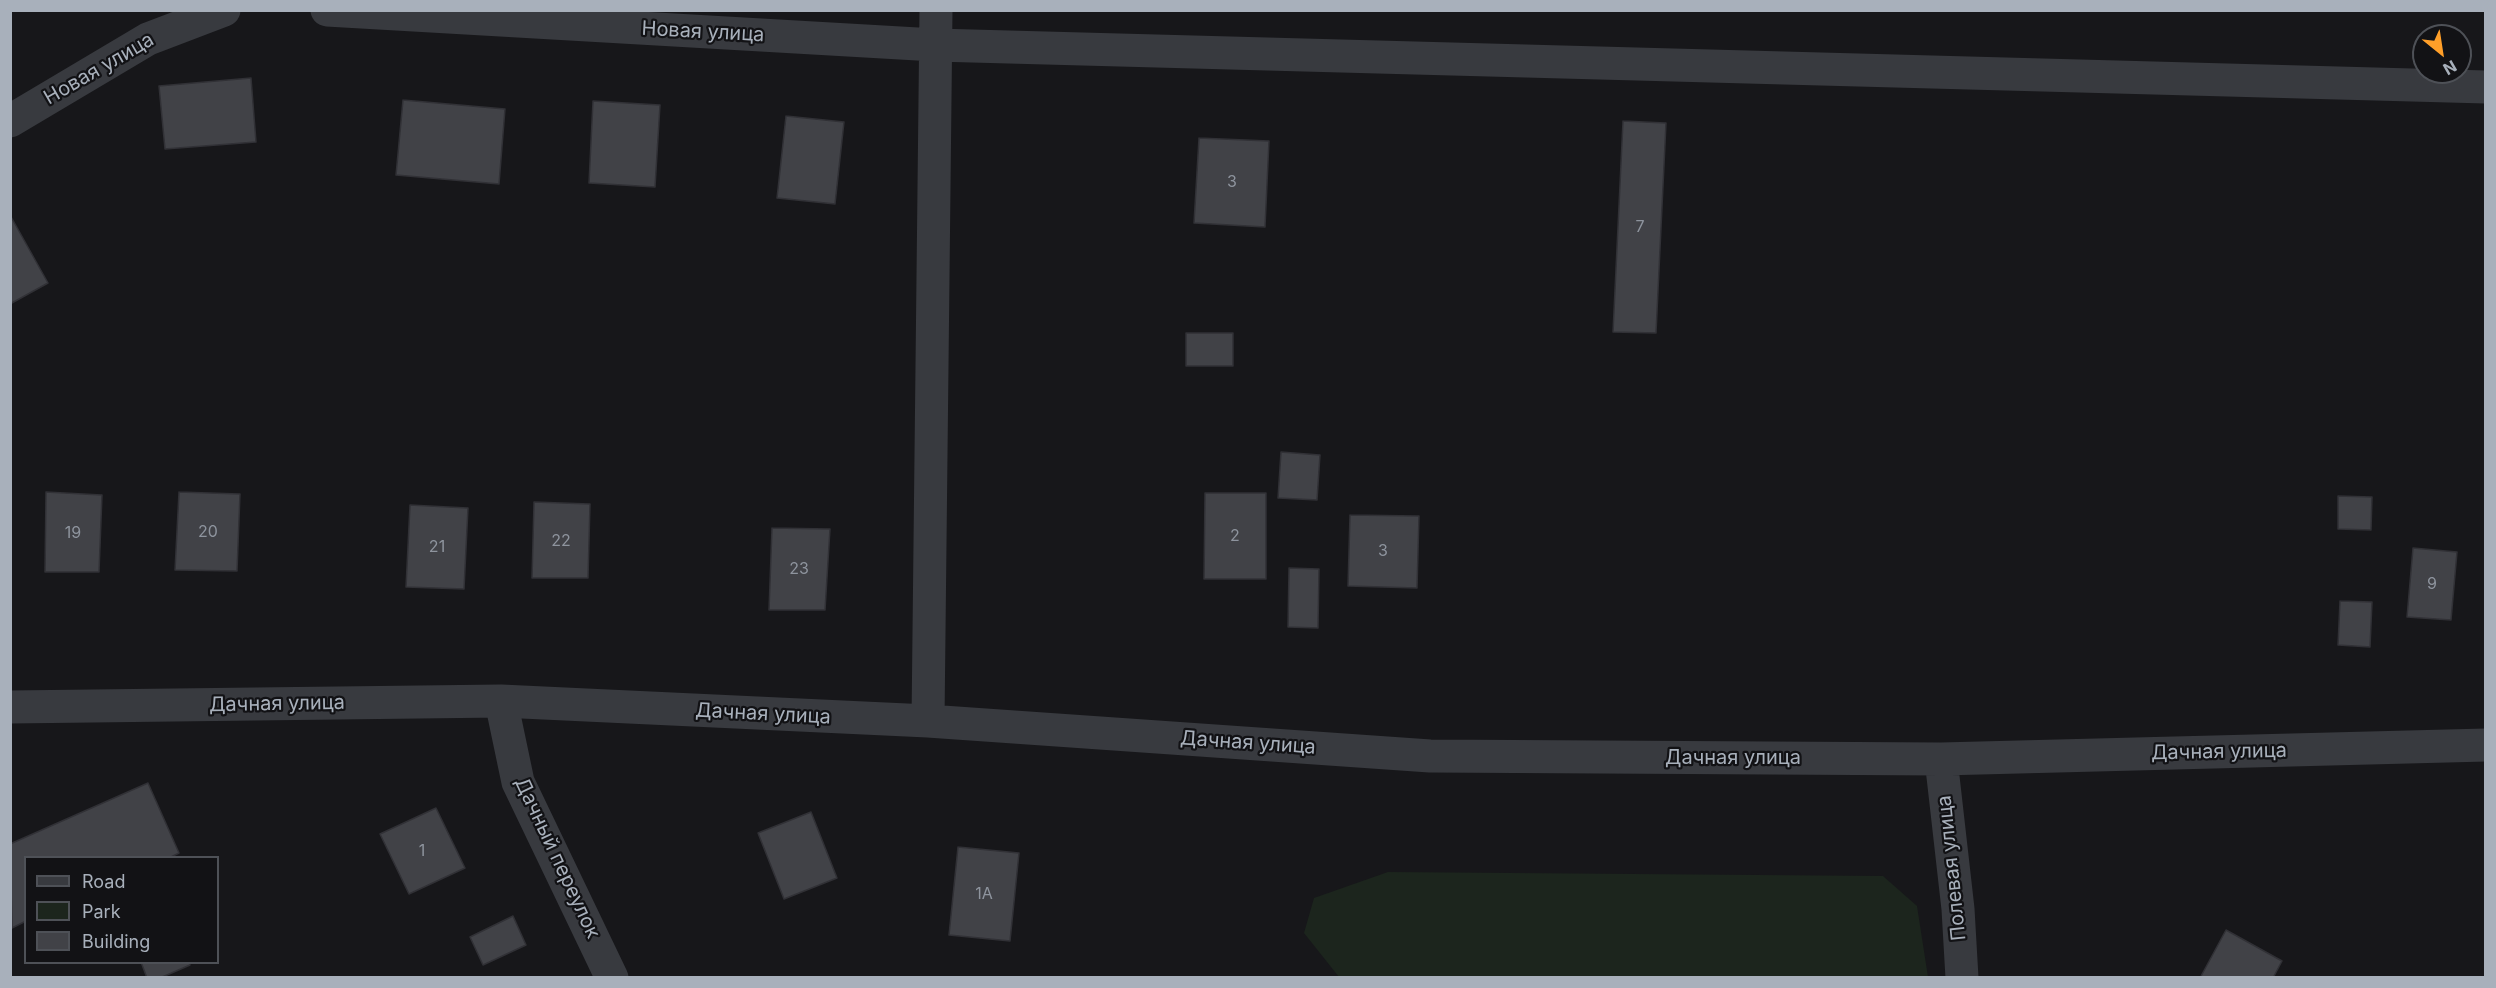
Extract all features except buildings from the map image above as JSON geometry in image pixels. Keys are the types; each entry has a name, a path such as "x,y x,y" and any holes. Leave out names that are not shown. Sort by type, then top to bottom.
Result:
{"street":[{"name":"Новая улица","path":"10,121 148,39 224,10"},
{"name":"Новая улица","path":"327,10 935,45 2486,87"},
{"path":"928,721 936,10"},
{"name":"Дачная улица","path":"10,707 501,702 928,721 1430,756 1941,759 2486,745"},
{"name":"Дачный переулок","path":"501,702 518,782 612,978"},
{"name":"Полевая улица","path":"1941,759 1958,909 1962,978"}],"green space":[{"path":"1388,872 1883,876 1917,906 1928,977 1339,977 1304,933 1314,898"}]}
